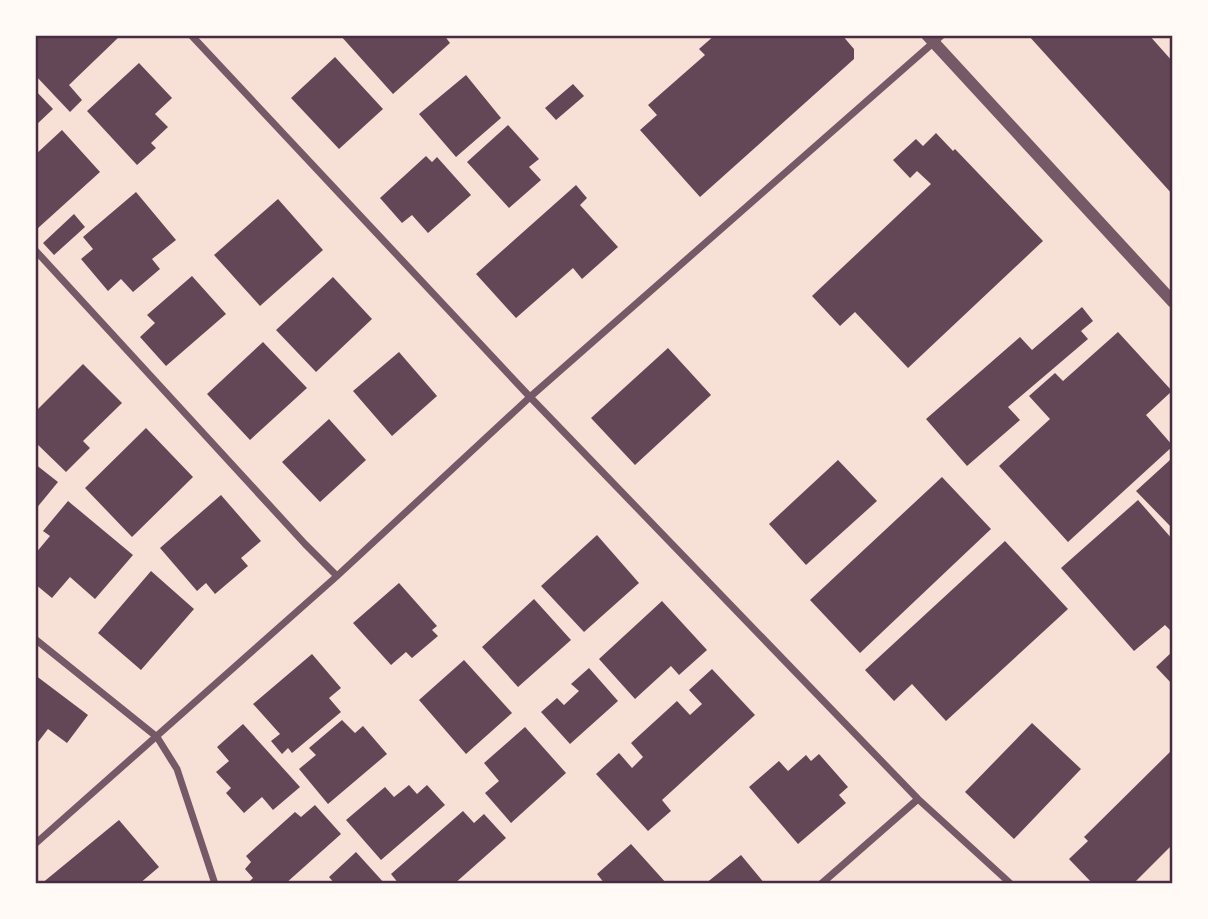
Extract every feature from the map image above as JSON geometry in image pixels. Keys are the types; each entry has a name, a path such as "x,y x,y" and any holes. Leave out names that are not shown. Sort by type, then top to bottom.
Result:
{"street":[{"path":"191,35 530,397 918,799 1011,884"},
{"path":"35,844 158,737 530,397 934,38 1173,302"},
{"path":"35,250 337,576"},
{"path":"35,639 158,737 177,769 215,884"},
{"path":"821,884 918,799"}],"building":[{"path":"35,35 121,35 69,85 82,100 70,112 35,75"},
{"path":"340,35 444,35 450,43 393,94"},
{"path":"715,35 842,35 854,49 854,59 700,197 640,130 657,115 648,105 705,55 699,49"},
{"path":"1028,35 1149,35 1173,62 1173,195"},
{"path":"335,57 383,109 339,149 291,98"},
{"path":"139,63 172,98 155,114 168,127 151,143 156,148 137,165 87,111"},
{"path":"466,75 501,118 456,157 419,114"},
{"path":"573,84 584,96 556,120 545,108"},
{"path":"35,90 53,109 35,126"},
{"path":"508,125 539,159 529,167 541,180 509,208 467,162"},
{"path":"62,130 100,172 37,229 35,155"},
{"path":"936,133 953,151 955,149 1043,241 908,368 855,312 840,326 812,296 931,184 917,171 910,178 893,160 916,139 923,146"},
{"path":"426,156 432,162 437,157 471,195 428,233 412,215 402,223 380,198"},
{"path":"576,185 587,198 580,205 618,247 582,279 573,268 516,318 476,274"},
{"path":"136,192 176,240 152,259 160,269 133,292 121,279 108,291 81,259 93,249 83,237"},
{"path":"278,199 323,250 260,306 214,255"},
{"path":"74,214 85,227 54,255 43,243"},
{"path":"192,276 226,314 166,366 140,337 155,323 147,315"},
{"path":"333,277 372,319 316,372 276,330"},
{"path":"1082,307 1093,321 1081,331 1088,339 1008,407 1020,420 967,466 926,419 1020,337 1032,350"},
{"path":"1118,332 1172,391 1146,415 1173,446 1068,542 999,466 1050,419 1029,396 1055,373 1063,381"},
{"path":"263,342 307,388 250,440 207,394"},
{"path":"668,348 711,395 635,465 591,418"},
{"path":"399,352 437,396 392,436 353,391"},
{"path":"83,364 122,403 83,441 90,448 66,472 35,442 35,406 38,409"},
{"path":"329,419 366,460 320,502 282,462"},
{"path":"146,428 193,477 132,537 85,488"},
{"path":"838,460 877,501 806,565 769,524"},
{"path":"1170,460 1173,463 1173,529 1136,491"},
{"path":"35,464 58,482 35,510"},
{"path":"942,477 991,529 860,653 810,600"},
{"path":"221,495 261,541 241,558 248,566 215,594 206,583 197,591 160,548"},
{"path":"1138,500 1173,540 1173,628 1171,631 1165,625 1134,651 1061,568"},
{"path":"68,501 133,555 95,599 70,577 52,598 35,584 35,554 50,536 43,531"},
{"path":"597,535 639,583 584,632 541,586"},
{"path":"1005,541 1068,609 946,721 912,684 894,701 865,670"},
{"path":"151,571 194,609 141,670 98,633"},
{"path":"399,583 437,626 432,630 438,636 412,658 406,652 391,665 353,623"},
{"path":"534,599 571,640 518,687 482,647"},
{"path":"662,601 707,650 679,675 671,666 635,699 599,659"},
{"path":"1173,651 1173,685 1156,667"},
{"path":"312,654 341,688 329,698 341,712 292,753 288,748 282,754 271,741 280,734 253,704"},
{"path":"464,660 512,713 466,754 419,700"},
{"path":"589,668 618,701 570,744 541,712 557,698 564,705 579,691 571,684"},
{"path":"712,669 755,715 662,800 671,811 648,831 596,774 619,753 632,768 643,757 631,743 677,701 690,715 702,704 689,690"},
{"path":"35,675 88,715 67,743 48,729 35,746"},
{"path":"342,720 355,733 363,726 387,754 328,804 299,769 316,755 309,748"},
{"path":"1032,723 1081,769 1014,839 965,792"},
{"path":"243,724 300,787 273,810 262,797 244,813 226,793 231,788 216,772 229,761 217,747"},
{"path":"525,727 566,773 511,823 485,793 499,781 484,763"},
{"path":"1173,749 1173,844 1133,884 1093,884 1069,859 1088,841 1084,837"},
{"path":"819,754 848,787 839,795 846,803 798,844 749,787 779,761 788,771 806,755 811,761"},
{"path":"409,785 417,794 427,785 445,805 381,860 346,820 385,787 394,797"},
{"path":"315,805 341,834 285,884 251,884 249,882 253,878 245,869 251,862 246,856 295,812 301,817"},
{"path":"463,811 474,823 484,814 506,838 454,884 399,884 391,874"},
{"path":"119,820 159,867 139,884 41,884"},
{"path":"631,844 667,884 605,884 597,874"},
{"path":"356,852 385,884 335,884 329,877"},
{"path":"741,855 765,884 705,884"}]}
